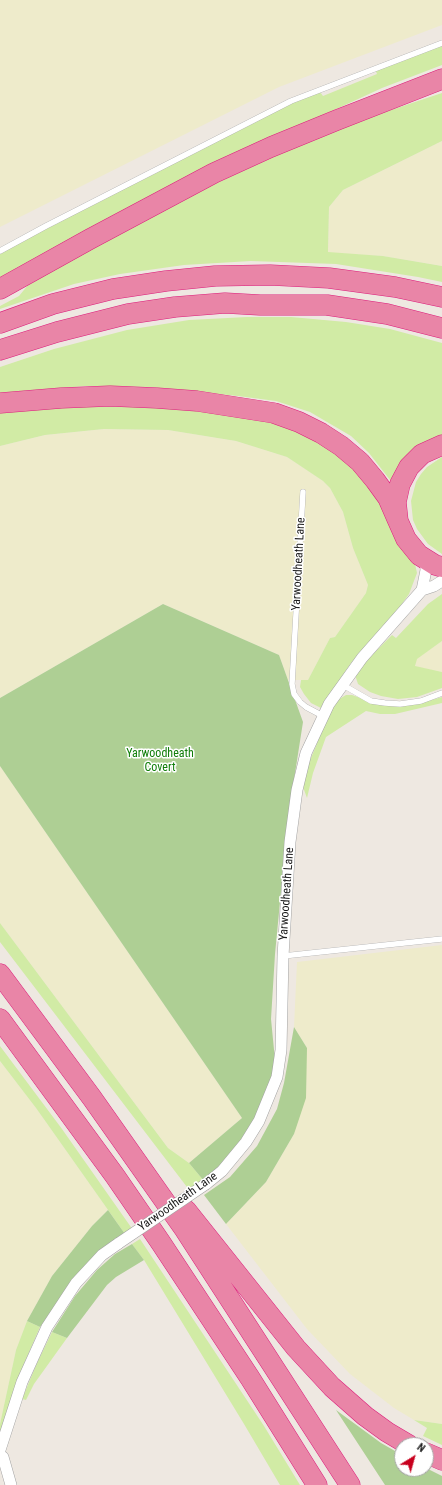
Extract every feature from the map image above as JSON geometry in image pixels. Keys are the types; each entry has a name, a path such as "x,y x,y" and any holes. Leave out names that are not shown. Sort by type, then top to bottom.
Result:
{"highway":[{"path":"0,289 214,173 271,147 442,79"},
{"path":"0,323 53,304 113,289 166,281 215,276 270,275 329,278 395,287 442,297"},
{"path":"0,350 57,332 128,314 175,307 226,303 260,305 327,305 387,314 442,328"},
{"path":"0,403 110,396 157,398 196,401 274,413 299,422 322,433 360,462 388,498 406,539 418,555 433,563"},
{"path":"398,521 396,502 400,484 409,467 422,454 441,444"},
{"path":"0,974 92,1098 185,1230 350,1485"},
{"path":"0,1019 102,1158 165,1249 250,1378 317,1485"},
{"path":"92,1098 181,1203 296,1348 347,1401 395,1437"}],"street":[{"path":"422,590 426,570 433,563"},
{"name":"Yarwoodheath Lane","path":"0,1450 22,1382 47,1327 76,1282 102,1255 206,1184 222,1171 246,1142 259,1120 277,1077 281,1050 283,956 290,842 297,790 306,754 330,704 362,658 422,590 434,586 442,581"},
{"path":"0,1455 11,1485"}],"lane":[{"path":"0,251 291,101 442,43"},
{"name":"Yarwoodheath Lane","path":"303,492 292,684 294,694 300,702 323,716"},
{"path":"343,685 371,701 384,703 400,704 421,701 442,693"},
{"path":"283,956 442,939"}],"shaded area":[{"path":"0,0 442,0 442,25 279,87 0,227"},
{"path":"442,141 442,266 383,256 328,253 329,207 343,190"},
{"path":"104,429 168,430 236,441 287,457 323,481 330,488 343,512 353,548 368,585 366,593 335,637 330,638 308,680 288,680 279,655 163,604 0,698 0,446 45,435"},
{"path":"442,641 442,672 415,667 416,659"},
{"path":"0,766 242,1118 189,1163 168,1148 0,923"},
{"path":"442,945 442,1424 414,1420 394,1408 350,1374 307,1329 226,1224 266,1182 294,1134 307,1048 294,1027 297,962"},
{"path":"0,1061 36,1108 108,1210 92,1226 52,1276 27,1321 16,1350 0,1424"}],"green space":[{"path":"442,45 442,65 382,88 319,117 0,280 0,253 294,102 320,92 323,96 377,74 375,69"},
{"path":"442,93 442,141 343,190 329,207 328,252 383,256 442,266 442,282 336,264 251,261 184,265 120,274 74,284 0,309 0,306 19,296 28,285 185,198 272,157 364,119"},
{"path":"247,317 291,317 346,322 390,329 442,343 442,436 394,485 369,453 351,436 310,412 276,401 149,387 86,386 0,393 0,367 54,349 127,330 189,320"},
{"path":"135,406 202,411 261,419 303,434 326,447 346,462 363,478 376,495 415,564 417,573 409,594 399,608 351,663 321,708 311,703 304,694 300,687 301,680 308,680 330,638 335,637 366,593 368,585 353,548 343,512 330,488 323,481 287,457 236,441 168,430 104,429 45,435 0,446 0,413 66,407"},
{"path":"442,457 442,554 428,544 417,529 413,520 411,501 416,482 421,474 427,467"},
{"path":"442,594 442,641 417,659 415,666 442,672 442,688 417,697 398,699 381,696 370,692 358,684 355,675 366,661 392,635 396,638 428,604"},
{"name":"Yarwoodheath Covert","path":"163,604 279,655 303,722 288,818 275,954 271,1019 275,1060 268,1091 255,1122 227,1159 204,1181 189,1163 242,1118 0,766 0,698"},
{"path":"346,695 352,695 381,705 400,706 442,697 442,703 395,714 380,714 366,711 326,737 313,773 307,798 303,787 308,765 323,724 336,701"},
{"path":"0,923 168,1148 189,1163 204,1181 190,1191 0,942"},
{"path":"294,1027 307,1048 306,1098 294,1134 266,1182 226,1224 204,1195 230,1177 257,1146 277,1109 284,1083"},
{"path":"0,1046 62,1129 133,1230 125,1234 36,1108 0,1061"},
{"path":"108,1210 125,1234 56,1307 40,1327 27,1321 52,1276 92,1226"},
{"path":"140,1239 264,1426 300,1485 280,1485 144,1260 132,1244"},
{"path":"132,1244 144,1260 116,1277 107,1285 67,1338 52,1332 75,1296 97,1270 115,1254"},
{"path":"27,1321 40,1327 24,1364 0,1433 0,1424 16,1350"},
{"path":"52,1332 67,1338 34,1384 26,1400 22,1399 37,1363"},
{"path":"336,1410 381,1443 394,1450 394,1477 434,1477 434,1472 442,1476 442,1485 385,1485"},
{"path":"414,1420 442,1424 442,1445 434,1441 434,1437 423,1436 427,1428"}]}
